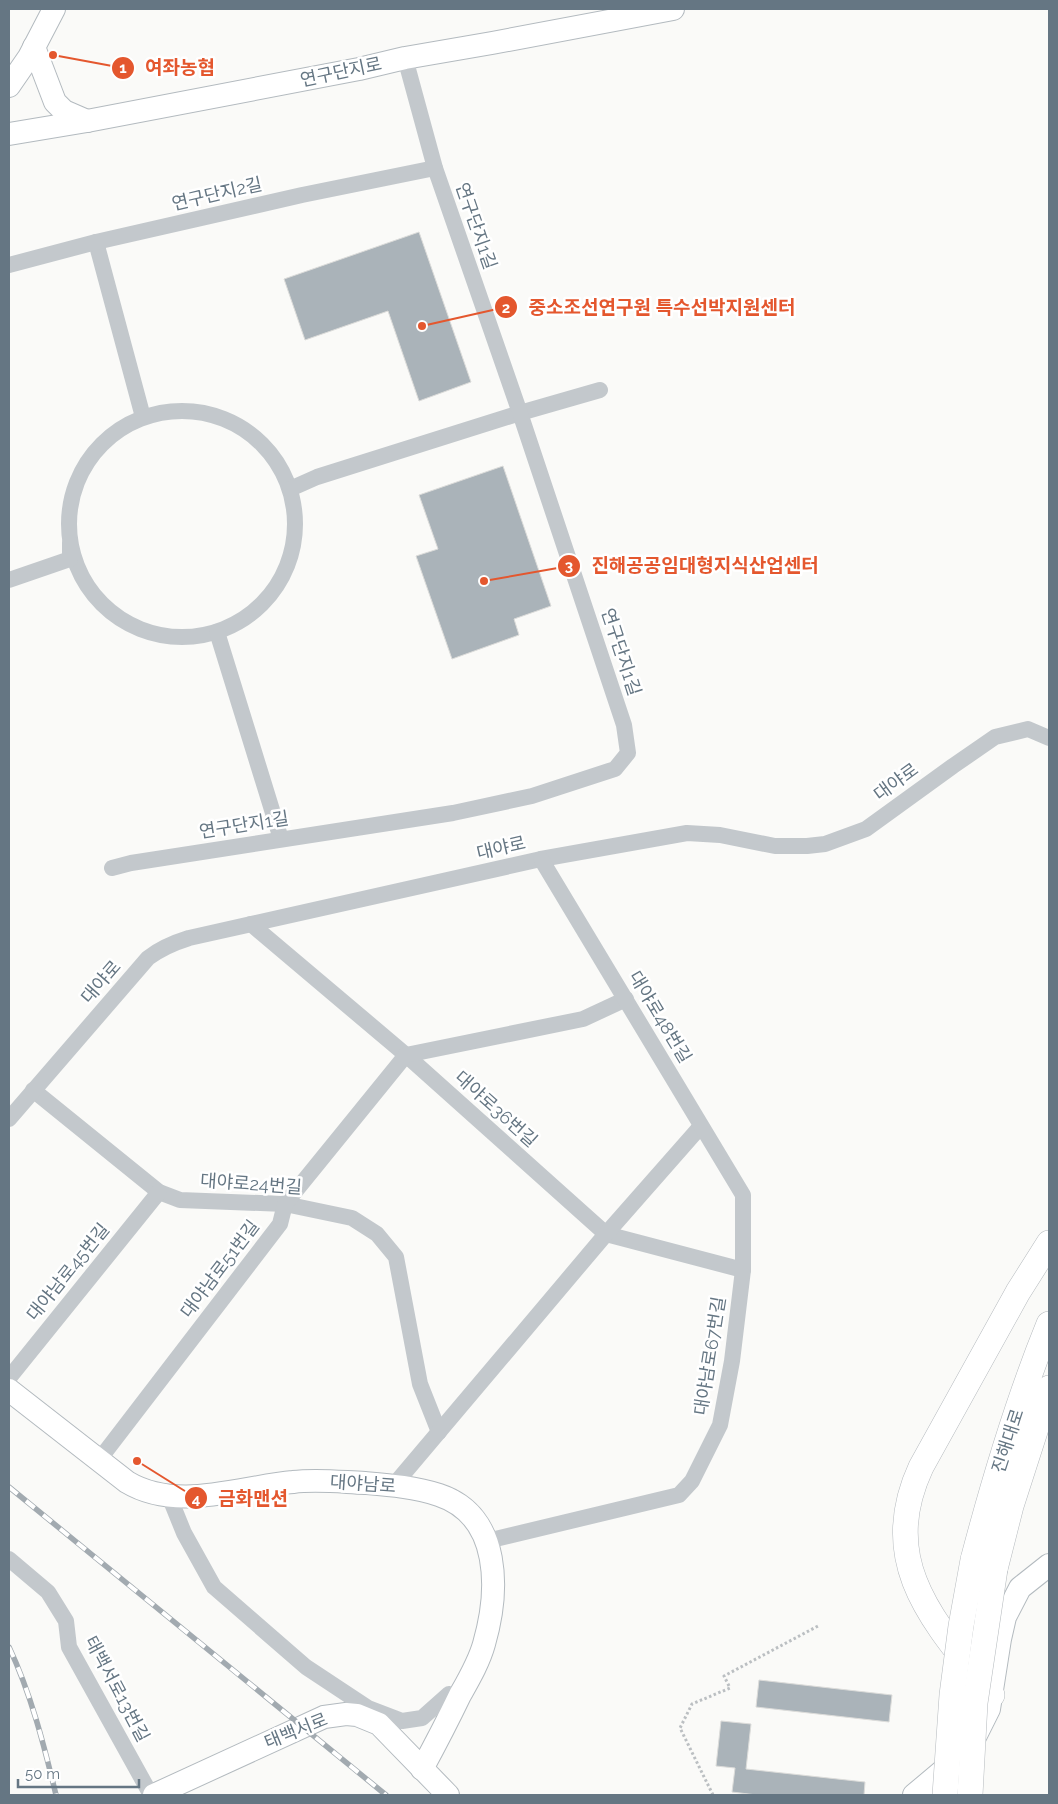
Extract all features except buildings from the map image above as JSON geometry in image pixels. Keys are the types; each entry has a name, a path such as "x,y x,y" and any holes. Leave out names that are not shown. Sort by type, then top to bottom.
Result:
{"main road":[{"path":"992,1695 934,1620 921,1598 908,1565 906,1514 914,1481 921,1467 1018,1292 1049,1243"},
{"name":"진해대로","path":"984,1564 989,1499 1029,1375 1049,1324"},
{"name":"진해대로","path":"984,1564 1011,1506 1049,1388"},
{"path":"945,1795 952,1695 961,1626 984,1564"},
{"path":"970,1795 984,1564"}],"street":[{"path":"9,86 29,58 54,9"},
{"name":"연구단지로","path":"9,134 87,121 351,71 406,58 502,42 672,9"},
{"path":"34,48 55,102 64,110 87,121"},
{"name":"연구단지1길","path":"112,868 131,863 453,813 532,796 615,769 628,753 624,725 520,413 435,168 406,58"},
{"name":"연구단지2길","path":"9,265 96,242 302,195 435,168"},
{"path":"96,242 143,417"},
{"path":"290,489 317,477 520,413 600,390"},
{"path":"9,580 70,559 69,511 77,481 93,454 116,432 143,417 179,410 215,415 248,431 274,457 290,489 296,524 290,560 274,591 249,616 217,632 185,638 153,634 124,622 98,601 80,574 70,543"},
{"path":"217,632 281,839"},
{"name":"대야로","path":"9,1118 148,958 172,943 541,859 687,833 720,835 775,846 824,844 866,829 995,737 1028,730 1049,738"},
{"name":"대야로48번길","path":"541,859 743,1195"},
{"name":"대야로36번길","path":"251,924 406,1055 606,1234 743,1270"},
{"path":"406,1055 583,1019 626,999"},
{"name":"대야남로51번길","path":"99,1460 280,1224 284,1204 406,1055"},
{"name":"대야로24번길","path":"33,1090 158,1192 180,1200 284,1204 352,1218 377,1234 396,1256 420,1384 439,1432"},
{"path":"394,1485 606,1234 701,1126"},
{"name":"대야남로45번길","path":"9,1378 158,1192"},
{"name":"대야남로67번길","path":"487,1541 679,1494 692,1481 720,1425 732,1361 743,1270 743,1195"},
{"name":"대야남로","path":"9,1390 99,1460 140,1489 156,1495 210,1494 295,1482 330,1481 394,1485 440,1495 464,1508 477,1521 487,1541 493,1566 492,1606 484,1645 422,1769"},
{"path":"169,1496 184,1533 214,1587 306,1667 368,1708 402,1721 422,1718 449,1694"},
{"name":"태백서로13번길","path":"9,1559 48,1592 66,1621 69,1647 152,1795"},
{"path":"914,1795 964,1753 983,1723 992,1695 1005,1617 1020,1588 1047,1574"},
{"name":"태백서로","path":"152,1795 324,1717 346,1714 357,1715 379,1724 448,1795"}],"path":[{"path":"713,1795 680,1728 692,1704 730,1688 724,1676 818,1626"}],"railway":[{"path":"9,1487 386,1795"},
{"path":"9,1647 30,1701 56,1795"}],"place":[{"name":"여좌농협","path":"53,55"},
{"name":"중소조선연구원 특수선박지원센터","path":"422,326"},
{"name":"진해공공임대형지식산업센터","path":"484,581"},
{"name":"금화맨션","path":"137,1461"}]}
